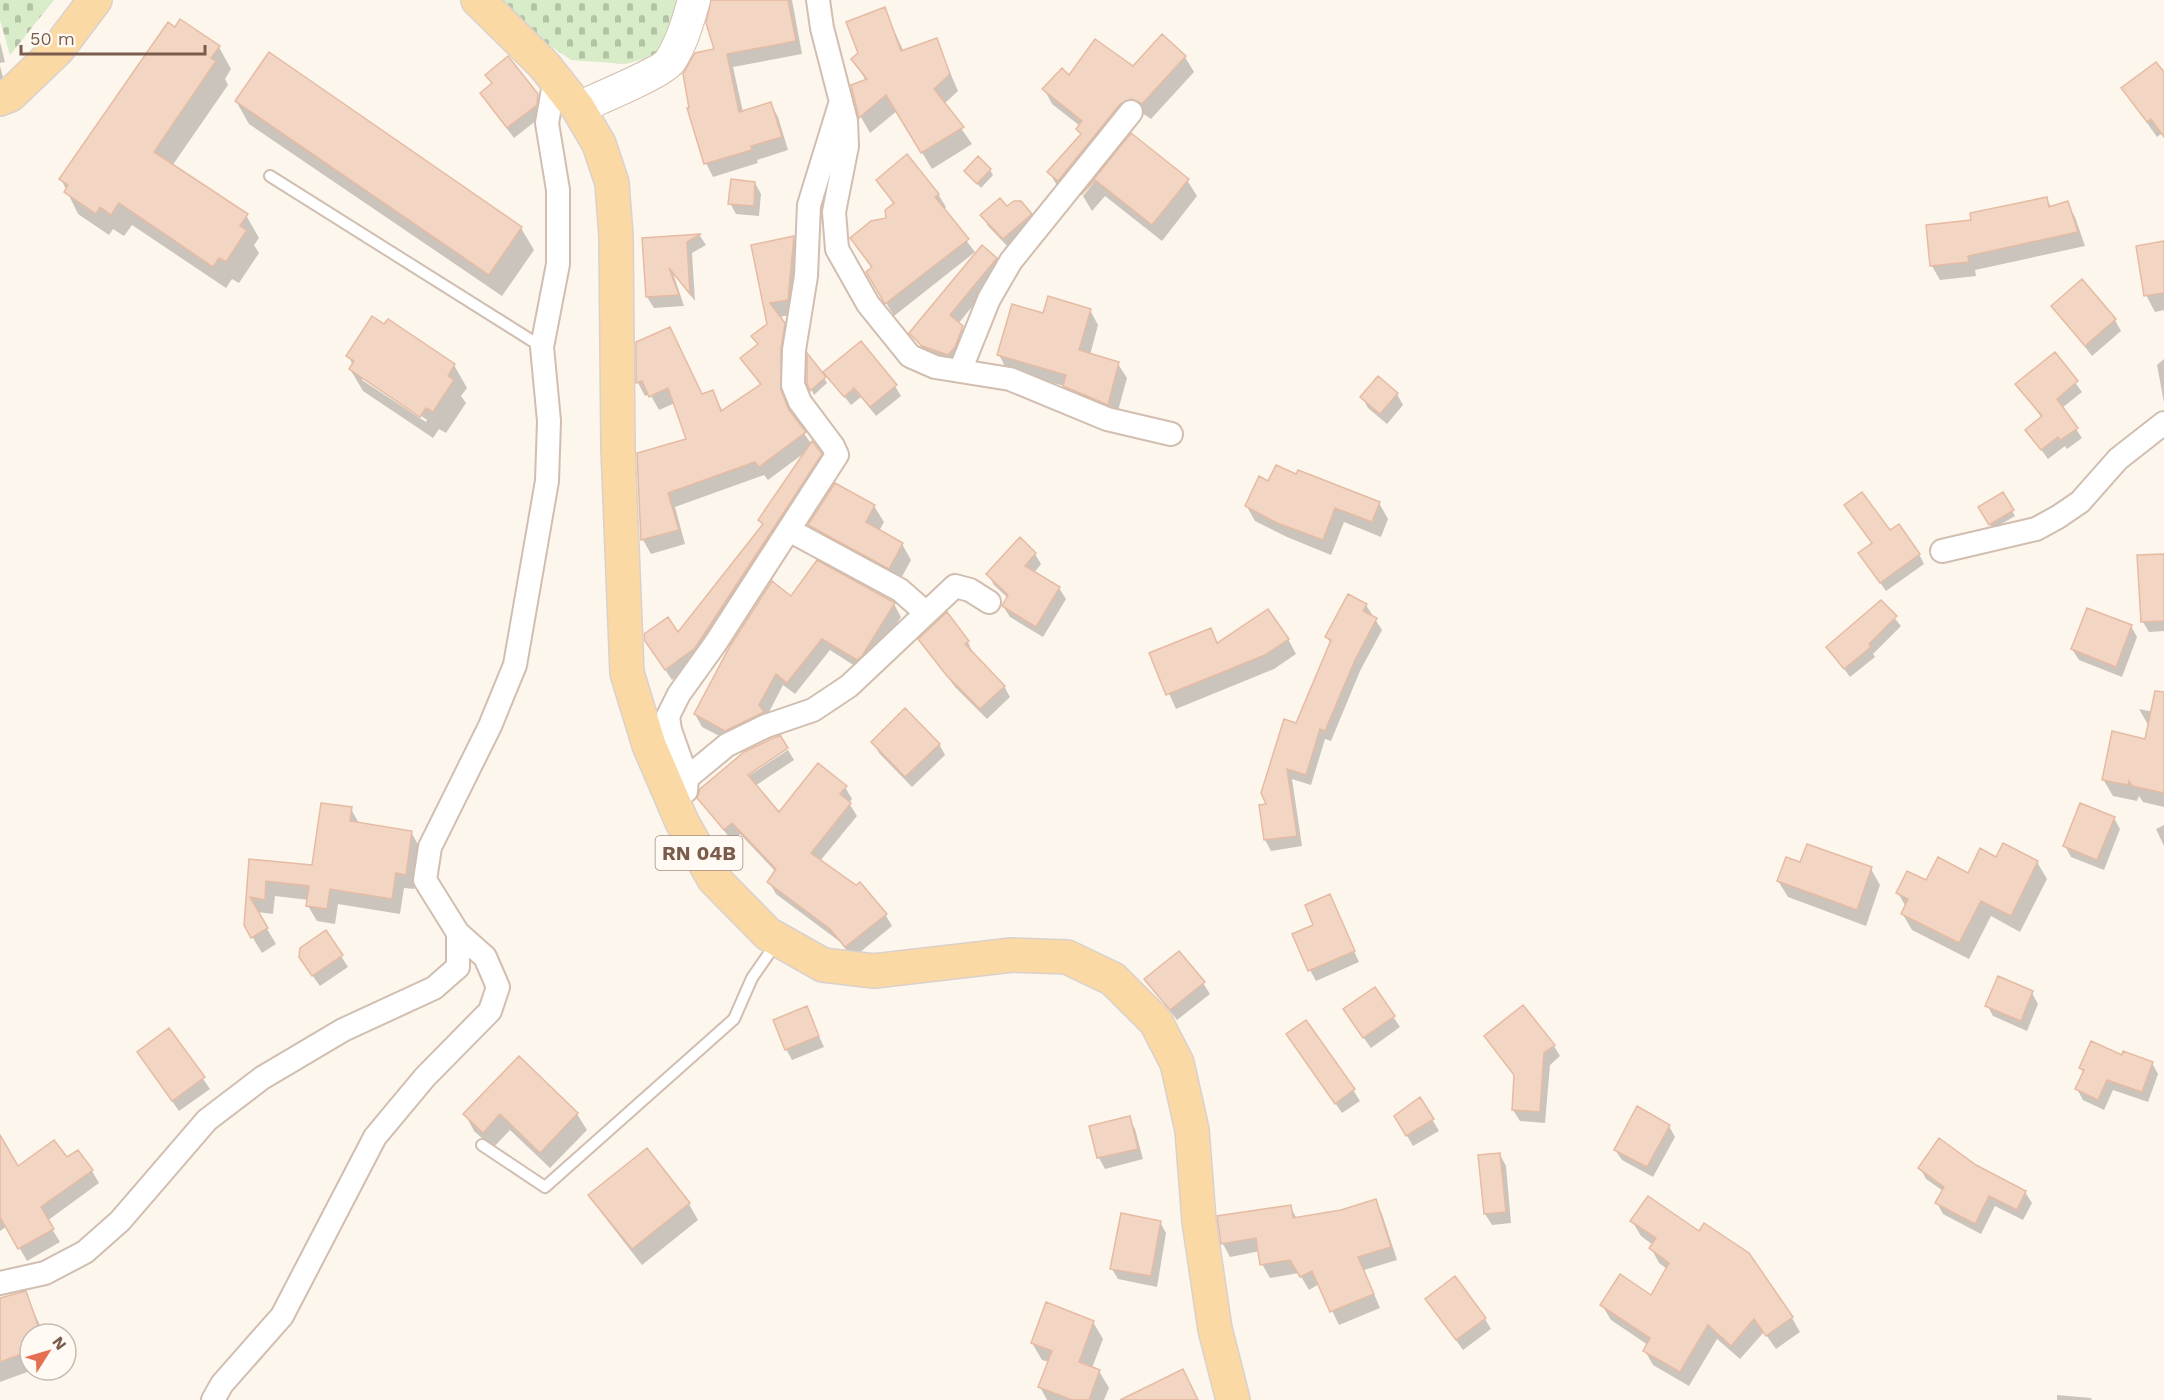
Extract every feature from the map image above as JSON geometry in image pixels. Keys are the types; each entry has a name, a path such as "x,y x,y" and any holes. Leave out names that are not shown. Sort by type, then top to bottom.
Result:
{"main road":[{"path":"0,99 10,95 58,49 95,0"},
{"name":"RN 04B","path":"478,0 555,78 578,108 599,144 612,183 616,236 618,448 627,673 649,745 682,822 714,879 768,934 823,965 874,971 1012,955 1067,957 1113,979 1156,1022 1177,1063 1192,1130 1199,1221 1215,1329 1233,1400"}],"street":[{"path":"578,108 649,76 669,63 684,32 694,0"},
{"path":"818,0 846,121 847,146 834,212 837,249 868,304 910,356 935,367 1010,379 1107,419 1171,435"},
{"path":"213,1400 222,1384 282,1316 375,1137 425,1077 490,1011 498,987 485,957 458,933 424,880 430,847 490,726 515,665 547,481 549,421 542,347 558,264 558,190 547,123 555,78"},
{"path":"682,822 687,777 670,730 668,716 680,694 837,455 800,402 793,385 794,350 806,276 809,205 841,101"},
{"path":"960,370 988,300 1011,261 1131,112"},
{"path":"1942,551 2036,529 2058,517 2080,502 2118,459 2164,423"},
{"path":"789,530 900,590 925,612"},
{"path":"687,777 727,745 766,726 813,710 849,686 955,586 969,590 989,602"},
{"path":"0,1283 45,1272 85,1251 120,1221 207,1120 262,1078 343,1030 434,988 458,968 458,933"}],"lane":[{"path":"270,176 542,347"},
{"path":"482,1145 544,1187 734,1019 752,978 779,940"}],"green space":[{"path":"0,0 54,0 10,55 0,20"},
{"path":"493,0 681,0 672,38 654,56 626,64 571,60 533,34"}],"building":[{"path":"711,0 788,0 796,41 727,54 739,112 771,102 782,137 751,146 752,150 704,164 687,108 689,108 683,74 695,53 714,49 706,23"},
{"path":"885,7 901,51 937,38 950,74 934,89 964,127 921,153 886,95 859,118 851,85 867,79 851,59 858,53 846,22"},
{"path":"180,19 220,46 211,58 216,61 154,152 248,214 240,226 247,230 226,262 219,258 213,267 119,203 111,215 100,207 96,214 64,192 68,185 59,179 168,22 175,27"},
{"path":"1162,34 1186,56 1142,104 1132,99 1120,104 1058,181 1047,172 1081,134 1076,129 1082,121 1042,89 1062,68 1069,75 1095,39 1133,66"},
{"path":"269,52 522,227 489,275 235,101"},
{"path":"508,56 538,94 537,105 507,128 480,93 492,83 485,75"},
{"path":"2156,62 2164,72 2164,137 2151,119 2147,122 2121,88"},
{"path":"1131,133 1189,179 1152,225 1095,180 1081,195"},
{"path":"907,154 939,194 935,197 969,239 885,304 866,272 872,267 850,238 871,221 886,218 885,210 894,203 876,180"},
{"path":"978,156 991,169 977,184 964,171"},
{"path":"731,179 755,182 754,206 728,204"},
{"path":"2047,197 2049,207 2068,201 2078,232 1968,256 1969,262 1930,266 1926,225 1971,220 1970,213"},
{"path":"1000,198 1007,206 1014,201 1021,201 1032,214 1003,239 980,215"},
{"path":"701,234 687,242 690,294 669,268 679,295 646,297 642,238"},
{"path":"794,236 788,300 770,303 785,323 781,349 781,390 789,410 806,432 759,467 755,462 668,493 679,530 641,540 637,453 686,439 668,388 649,397 642,381 636,383 636,342 670,327 702,394 713,390 721,411 761,384 740,358 758,344 751,336 767,324 751,245"},
{"path":"2164,241 2164,293 2144,296 2136,246"},
{"path":"982,245 997,258 950,315 963,326 955,347 948,355 922,346 909,333"},
{"path":"2082,279 2116,319 2085,346 2051,306"},
{"path":"1048,296 1091,309 1079,350 1119,362 1108,405 1063,386 1066,375 997,355 1012,304 1043,313"},
{"path":"372,316 384,324 388,319 455,364 448,376 454,380 433,412 426,408 420,417 349,369 354,361 346,356"},
{"path":"861,341 897,385 870,407 854,388 844,397 823,372"},
{"path":"2055,352 2078,381 2057,399 2078,428 2060,440 2058,437 2041,450 2025,430 2042,416 2015,384"},
{"path":"807,353 826,377 810,391 807,383"},
{"path":"1378,376 1398,393 1380,414 1360,397"},
{"path":"812,441 822,454 695,648 665,670 645,641 644,634 668,617 678,632 763,524 758,520"},
{"path":"1276,465 1296,474 1298,470 1380,502 1372,522 1335,508 1323,540 1277,523 1245,506 1259,476 1268,481"},
{"path":"835,483 875,505 866,522 903,543 889,569 808,525"},
{"path":"1862,492 1890,530 1899,524 1920,554 1880,583 1858,553 1872,543 1844,505"},
{"path":"2003,492 2014,510 1989,525 1978,507"},
{"path":"1020,537 1036,553 1025,566 1060,587 1036,627 1002,606 1008,595 986,574"},
{"path":"2164,554 2164,621 2141,622 2137,555"},
{"path":"817,560 895,603 862,656 857,660 822,639 787,683 776,674 759,705 764,712 725,731 694,714 730,646 772,581 791,596"},
{"path":"1348,594 1367,604 1363,611 1377,618 1355,660 1325,731 1320,729 1306,775 1287,769 1297,836 1264,840 1259,805 1266,804 1261,793 1284,719 1296,723 1331,640 1325,637"},
{"path":"1881,600 1897,616 1869,644 1871,647 1844,669 1826,647"},
{"path":"2087,608 2132,625 2116,667 2071,649"},
{"path":"1268,609 1289,639 1265,655 1166,695 1149,653 1211,628 1217,643"},
{"path":"947,612 969,641 965,644 1005,686 980,709 947,676 918,639"},
{"path":"2155,691 2164,692 2164,793 2132,786 2129,781 2128,785 2102,780 2112,731 2145,739"},
{"path":"905,708 940,744 905,777 871,742"},
{"path":"780,735 788,748 748,775 779,812 818,763 847,786 840,794 851,803 811,853 856,885 860,882 887,914 845,947 830,929 767,882 776,869 732,823 724,830 697,798 700,789 744,752"},
{"path":"321,803 352,807 350,821 412,831 406,875 396,873 392,899 330,889 327,909 306,906 309,886 266,881 265,900 250,897 268,928 251,938 244,925 249,859 312,865"},
{"path":"2080,803 2115,817 2097,860 2063,846"},
{"path":"2003,843 2038,861 2011,916 1981,901 1959,943 1901,914 1908,899 1896,893 1907,871 1926,880 1938,857 1968,873 1980,848 1996,857"},
{"path":"1807,844 1872,867 1857,910 1777,881 1786,857 1800,862"},
{"path":"1330,894 1355,951 1308,971 1292,934 1313,925 1305,905"},
{"path":"326,930 343,955 312,976 299,957 300,948"},
{"path":"1179,951 1205,982 1170,1010 1144,979"},
{"path":"1998,976 2033,991 2021,1021 1985,1006"},
{"path":"1375,987 1395,1016 1363,1038 1343,1009"},
{"path":"1523,1005 1555,1045 1544,1053 1540,1112 1512,1110 1514,1075 1484,1036"},
{"path":"807,1006 819,1036 785,1050 773,1020"},
{"path":"1306,1020 1355,1089 1335,1104 1286,1034"},
{"path":"169,1028 205,1077 172,1101 137,1052"},
{"path":"2091,1041 2122,1055 2123,1051 2153,1062 2142,1092 2107,1080 2098,1100 2075,1089 2084,1070 2079,1068"},
{"path":"519,1056 578,1113 540,1153 500,1114 483,1133 463,1114"},
{"path":"1420,1097 1434,1119 1406,1136 1394,1116"},
{"path":"1637,1106 1670,1125 1647,1167 1614,1150"},
{"path":"1130,1116 1138,1149 1097,1158 1089,1126"},
{"path":"0,1135 18,1166 54,1140 67,1157 78,1150 93,1170 41,1207 54,1229 18,1249 0,1217"},
{"path":"1939,1138 1976,1165 2026,1191 2017,1210 1989,1196 1975,1224 1935,1203 1944,1187 1918,1168"},
{"path":"647,1148 690,1203 632,1249 588,1195"},
{"path":"1500,1153 1506,1212 1484,1214 1478,1155"},
{"path":"1648,1196 1699,1231 1704,1223 1749,1253 1793,1317 1766,1336 1754,1319 1731,1346 1708,1325 1680,1372 1643,1351 1650,1338 1600,1305 1620,1274 1651,1295 1669,1263 1649,1248 1656,1238 1630,1221"},
{"path":"1376,1199 1391,1247 1358,1257 1374,1294 1330,1312 1312,1271 1300,1277 1290,1260 1260,1265 1256,1238 1221,1244 1217,1216 1291,1205 1293,1218 1341,1210"},
{"path":"1121,1213 1161,1221 1151,1276 1110,1269"},
{"path":"1455,1276 1486,1318 1456,1340 1425,1299"},
{"path":"26,1291 37,1322 18,1322 18,1355 0,1362 0,1298"},
{"path":"1046,1302 1094,1321 1079,1362 1100,1370 1089,1400 1072,1400 1038,1387 1052,1351 1031,1343"},
{"path":"1183,1369 1198,1400 1120,1400"}]}
